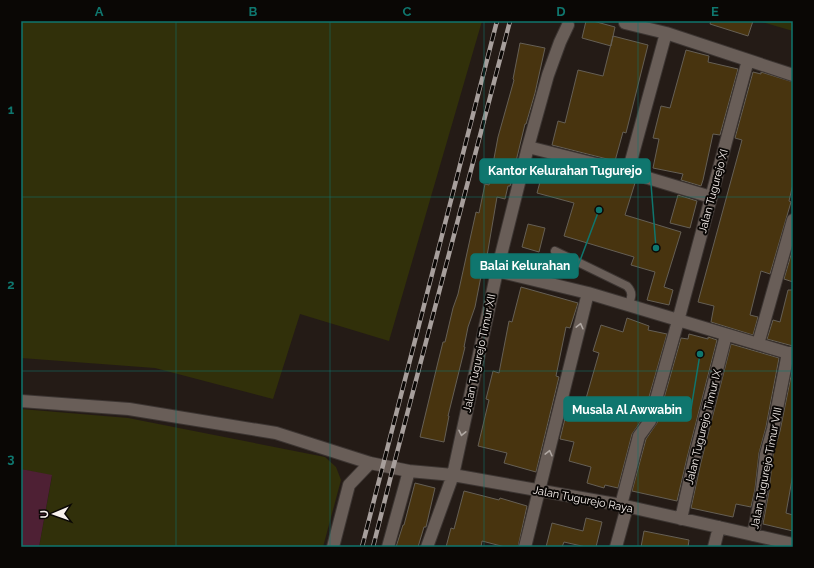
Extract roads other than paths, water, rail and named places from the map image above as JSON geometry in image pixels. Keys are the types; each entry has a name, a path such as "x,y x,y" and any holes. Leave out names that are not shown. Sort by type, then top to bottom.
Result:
{"street":[{"path":"624,23 666,33 793,75"},
{"name":"Jalan Tugurejo Timur XII","path":"427,547 453,475 496,271 528,147 548,76 560,42 568,25"},
{"path":"628,172 666,33"},
{"name":"Jalan Tugurejo XI","path":"616,547 639,436 650,421 748,60"},
{"path":"528,147 628,172 711,197"},
{"path":"758,344 793,220"},
{"path":"496,271 588,293 678,321 790,353"},
{"path":"526,547 588,293"},
{"name":"Jalan Tugurejo Timur IX","path":"681,519 694,460 726,335"},
{"name":"Jalan Tugurejo Timur VIII","path":"753,535 762,490 766,454 790,353"},
{"name":"Jalan Tugurejo Raya","path":"21,401 129,409 276,433 370,463 409,471 453,475 624,506 793,544"},
{"path":"333,547 349,485 370,463"},
{"path":"388,547 409,471"},
{"path":"714,547 719,528"}],"lane":[{"path":"555,251 628,286 632,295 628,306"}],"railway":[{"path":"362,547 497,21"},
{"path":"373,547 510,21"}],"place":[{"name":"Balai Kelurahan","path":"599,210"},
{"name":"Kantor Kelurahan Tugurejo","path":"656,248"},
{"name":"Musala Al Awwabin","path":"700,354"}]}
